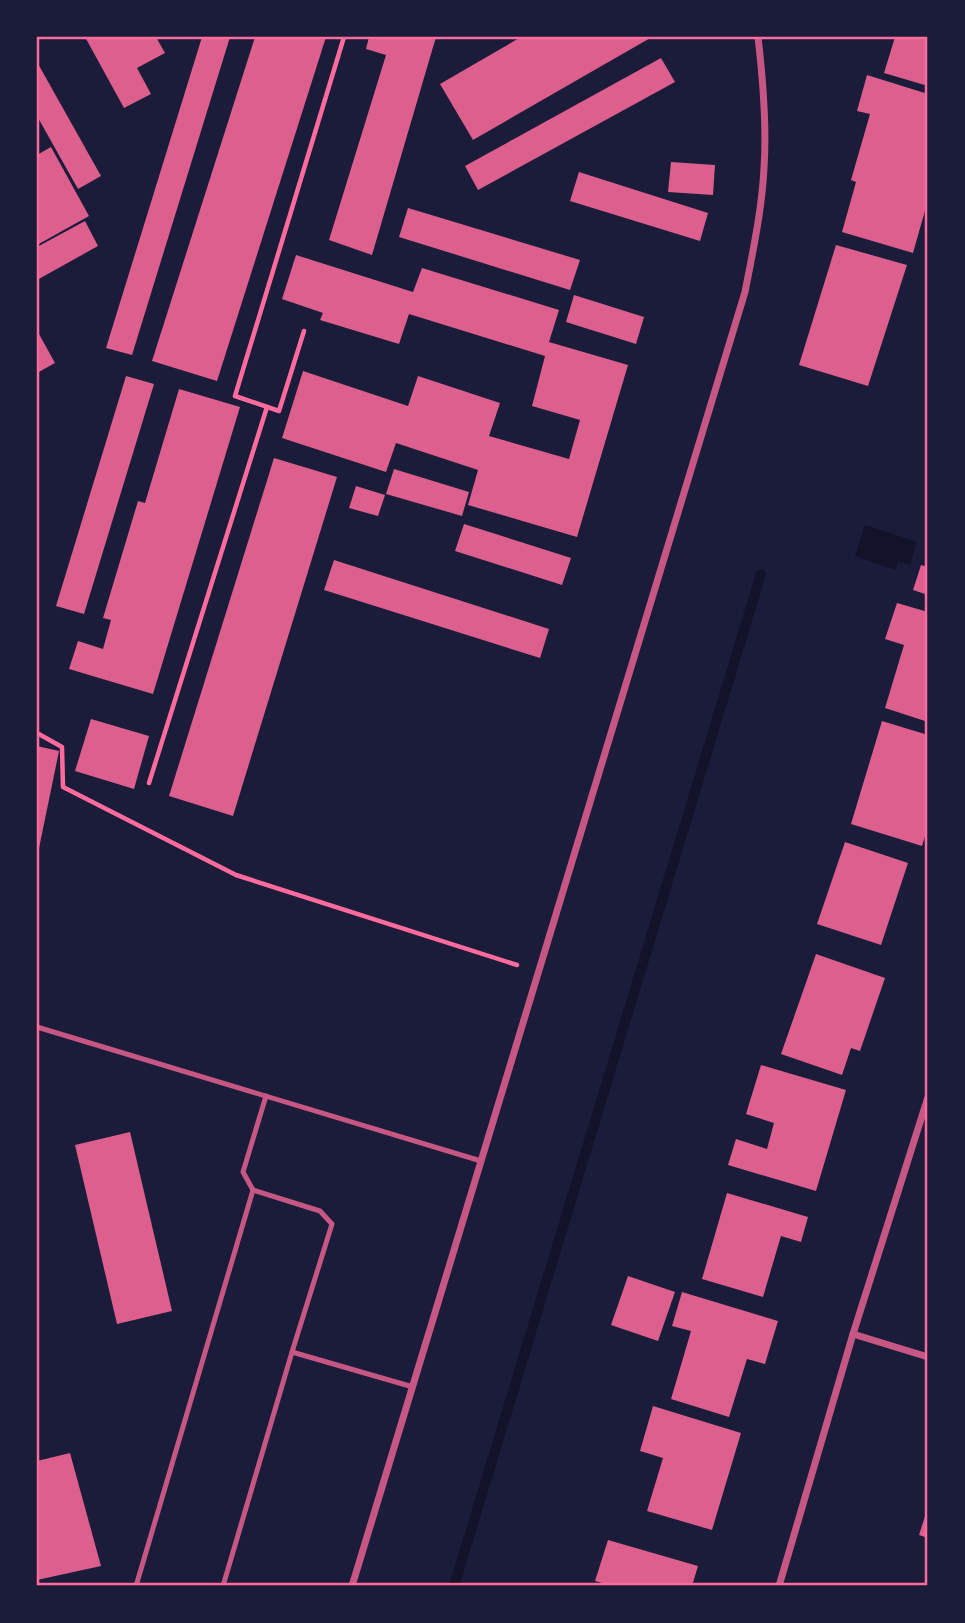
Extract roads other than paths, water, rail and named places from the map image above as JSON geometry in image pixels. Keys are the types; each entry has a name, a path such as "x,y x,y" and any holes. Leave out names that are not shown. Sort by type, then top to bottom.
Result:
{"street":[{"path":"352,1586 745,292 764,168 765,103 758,37"},
{"path":"779,1586 853,1334 928,1097"},
{"path":"853,1334 928,1357"}],"lane":[{"path":"37,1027 481,1161"},
{"path":"223,1586 332,1224 320,1211 253,1190 243,1172 266,1096"},
{"path":"136,1586 253,1190"},
{"path":"292,1352 413,1387"}],"waterway":[{"path":"454,1586 761,574"}]}
